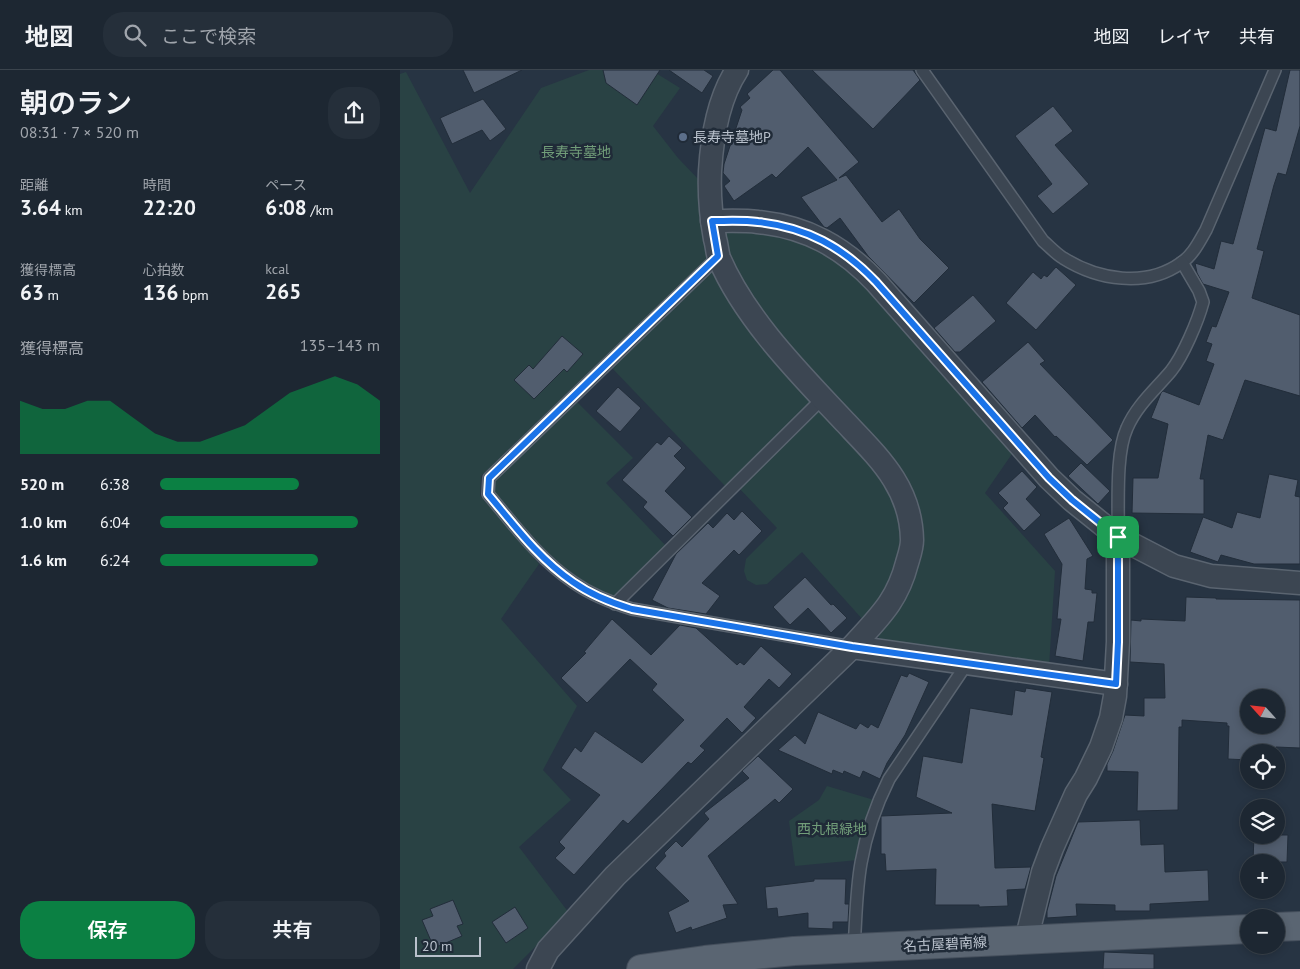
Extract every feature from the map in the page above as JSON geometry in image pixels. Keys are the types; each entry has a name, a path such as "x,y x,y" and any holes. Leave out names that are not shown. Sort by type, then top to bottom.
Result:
{"main road":[{"path":"1285,927 1300,926"},
{"name":"名古屋碧南線","path":"641,969 794,951 1240,929"}],"street":[{"path":"538,969 548,950 615,876 852,647 888,608 901,583 912,542 909,513 898,486 884,464 764,331 744,304 718,256 709,187 711,148 725,94 737,70"},
{"path":"712,221 757,222 780,226 807,233 847,255 876,282 1049,478 1072,500 1118,537 1174,566 1212,576 1300,583"},
{"path":"1026,941 1043,872 1052,848 1076,794 1101,747 1111,718 1116,684 1118,642 1118,537"},
{"path":"852,647 1116,684"}],"lane":[{"path":"922,70 1043,240 1061,257 1086,270 1114,278 1127,279 1146,278 1158,274 1182,262 1196,248 1206,230 1275,70"},
{"path":"718,256 489,478 488,494 537,551 574,584 615,604 632,609 852,647"},
{"path":"1118,537 1121,446 1126,429 1138,407 1172,369 1194,329 1203,302 1182,262"},
{"path":"615,604 823,398"},
{"path":"854,948 861,863 874,814 883,790 968,662"}],"green space":[{"name":"長寿寺墓地","path":"589,70 651,70 680,88 653,126 678,158 700,181 711,255 481,476 480,495 539,564 501,619 577,706 543,770 571,800 519,847 569,913 513,969 400,969 400,74 406,72 470,193 541,88"},
{"path":"730,227 786,232 853,267 1014,451 985,493 1055,571 1049,667 881,643 877,633 907,594 915,577 921,537 785,343 741,284 722,236"},
{"path":"709,271 718,271 814,400 726,487 611,367"},
{"path":"576,401 633,458 606,483 666,546 612,598 571,575 561,567 531,536 494,492 494,481"},
{"path":"820,408 881,473 894,500 902,528 901,548 895,574 883,599 864,621 802,552 767,584 756,585 747,580 744,571 746,559 777,528 739,488"},
{"name":"西丸根緑地","path":"827,786 874,800 858,860 795,866 789,821 819,800"}],"building":[{"path":"463,70 522,70 474,93"},
{"path":"603,70 660,70 637,105 606,83"},
{"path":"669,70 704,70 713,76 702,93"},
{"path":"773,70 780,70 859,162 839,178 846,175 882,222 899,209 920,239 949,268 914,303 868,256 840,218 827,228 824,227 801,197 837,180 808,147 776,178 772,174 734,201 724,186 730,181 723,173 724,164 742,110 740,107 750,98 747,94"},
{"path":"812,70 913,70 920,80 873,129"},
{"path":"1290,70 1300,70 1300,126 1286,175 1278,173 1274,185 1257,249 1264,251 1252,298 1300,315 1300,396 1245,380 1223,440 1208,435 1200,479 1204,479 1204,514 1132,513 1133,478 1158,478 1168,424 1151,418 1161,393 1163,391 1199,405 1214,364 1206,361 1212,344 1206,342 1212,326 1216,327 1229,292 1203,284 1197,273 1195,263 1214,269 1221,241 1233,244 1265,128 1276,131"},
{"path":"483,99 506,129 490,141 482,130 452,144 440,118"},
{"path":"1053,106 1073,131 1055,145 1089,184 1053,214 1037,196 1052,184 1015,136"},
{"path":"1056,267 1076,285 1036,330 1006,303 1033,272 1041,279 1044,275 1047,277"},
{"path":"973,295 996,321 960,352 955,352 934,328"},
{"path":"562,336 583,354 567,372 564,369 534,399 514,380 529,365 533,369"},
{"path":"1028,342 1045,361 1040,364 1113,440 1087,465 1055,437 1035,415 1022,428 982,382"},
{"path":"618,387 641,408 620,432 596,411"},
{"path":"669,436 682,448 674,456 686,468 665,491 692,517 673,536 643,507 647,502 622,480 657,442 661,445"},
{"path":"1081,463 1110,491 1098,504 1068,476"},
{"path":"1022,471 1037,487 1026,499 1041,515 1024,531 1003,508 1008,503 998,493"},
{"path":"1269,474 1298,480 1295,496 1300,497 1300,564 1254,564 1221,555 1218,562 1190,552 1203,517 1232,528 1237,512 1260,518"},
{"path":"742,511 762,531 739,555 734,550 702,583 720,596 706,614 668,608 652,600 676,554 708,523 713,528 727,513 734,520"},
{"path":"1069,518 1093,556 1087,559 1085,589 1092,590 1092,593 1097,593 1094,622 1088,622 1083,661 1055,656 1061,619 1057,619 1062,564 1044,534"},
{"path":"805,577 831,605 833,604 847,618 831,633 808,608 790,625 773,607"},
{"path":"1186,597 1300,600 1300,748 1285,747 1285,744 1240,744 1240,760 1228,759 1229,726 1227,726 1227,723 1182,720 1182,727 1179,727 1178,810 1137,811 1138,772 1107,771 1107,764 1125,715 1144,716 1144,698 1165,698 1164,664 1130,662 1131,620 1141,621 1141,619 1185,621"},
{"path":"612,619 651,655 680,625 696,628 737,665 740,662 744,665 761,646 792,674 779,688 769,679 744,707 756,718 742,733 727,718 700,746 705,750 691,764 688,762 628,824 623,820 574,875 555,858 565,848 559,842 600,795 561,768 575,747 581,752 595,731 642,763 684,720 652,690 657,684 630,659 587,703 561,678 586,653 584,652"},
{"path":"909,673 929,682 905,735 887,763 880,779 863,771 860,778 844,771 843,774 833,770 832,774 778,750 795,735 805,744 818,712 856,729 860,723 868,728 871,724 878,728 901,675 907,677"},
{"path":"1026,688 1052,692 1041,757 1044,758 1035,811 992,804 995,868 1031,867 1025,889 1007,890 1008,906 935,905 936,869 886,871 885,854 881,854 881,816 952,813 916,797 923,756 962,763 970,708 1012,715 1015,690 1025,692"},
{"path":"758,756 793,789 779,803 775,799 708,856 738,904 723,905 727,918 692,930 691,927 676,933 668,912 689,901 655,868 666,856 664,853 676,841 682,847 709,819 704,813 749,778 742,771"},
{"path":"1140,820 1141,845 1164,844 1165,872 1208,870 1209,901 1150,904 1150,911 1115,911 1115,905 1076,904 1077,916 1047,918 1056,876 1078,822"},
{"path":"1285,835 1288,835 1287,862 1285,862 1285,854 1253,854 1254,844 1285,844"},
{"path":"814,879 846,879 845,904 849,904 848,922 833,922 833,929 808,928 808,913 778,917 777,908 767,909 765,887 814,881"},
{"path":"453,900 463,924 457,926 462,936 434,948 422,920 433,916 430,909"},
{"path":"515,907 528,928 506,943 492,922"},
{"path":"1104,952 1154,954 1154,969 1103,969"}],"place":[{"name":"長寿寺墓地P","path":"683,137"}],"route":[{"path":"712,221 757,222 807,233 847,255 864,269 1049,478 1072,500 1118,537 1116,684 852,647 632,609 615,604 574,584 530,544 488,494 489,478 718,256 712,221"}]}
